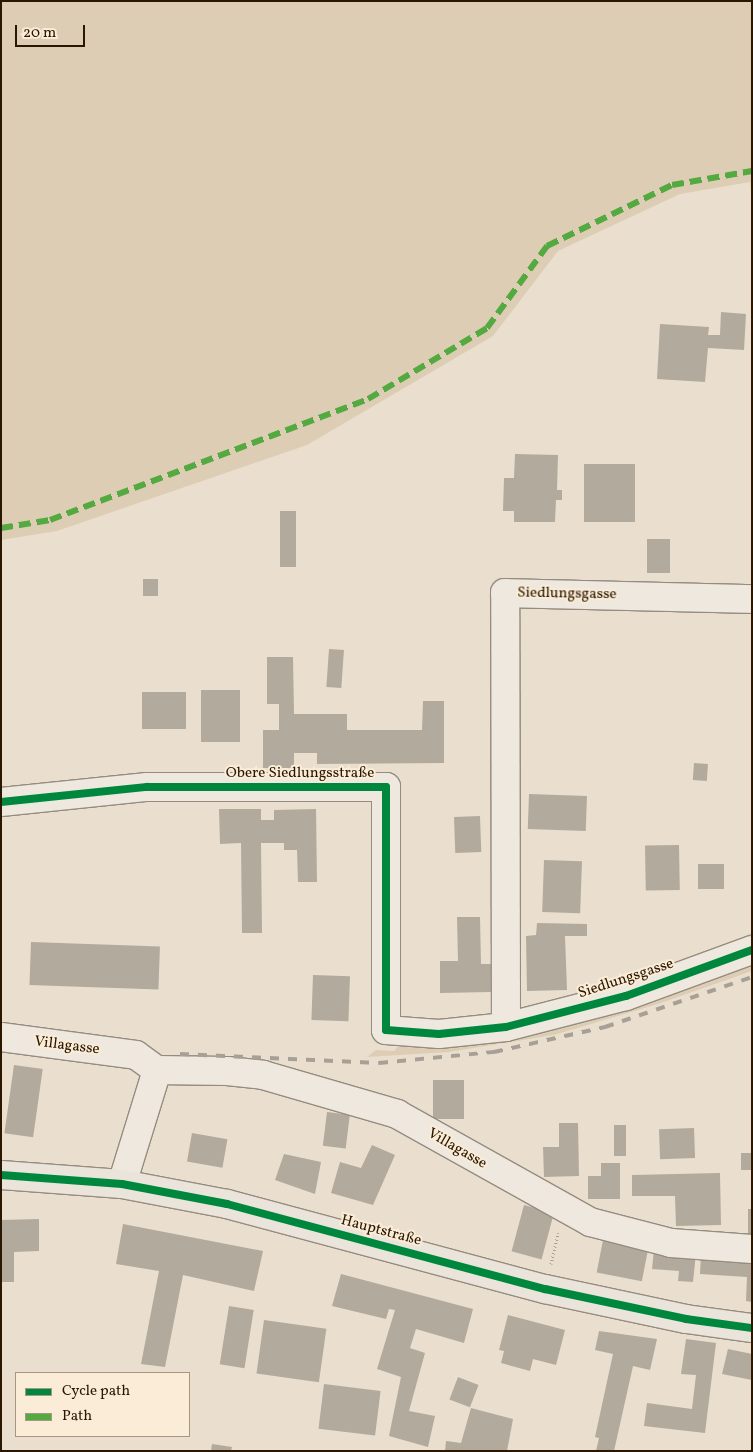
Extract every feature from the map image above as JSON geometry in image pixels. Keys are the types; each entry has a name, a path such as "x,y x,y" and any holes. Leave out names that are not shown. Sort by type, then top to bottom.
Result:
{"main road":[{"name":"Hauptstraße","path":"1,1175 122,1184 227,1204 545,1289 686,1320 752,1328"}],"street":[{"name":"Siedlungsgasse","path":"752,599 505,593 506,1027 626,996 752,950"},
{"name":"Obere Siedlungsstraße","path":"1,802 147,787 386,787 386,1030 439,1034 506,1027"},
{"name":"Villagasse","path":"1,1038 136,1055 157,1070 264,1075 396,1114 590,1222 672,1242 752,1249"},
{"path":"122,1184 157,1070"}],"path":[{"path":"550,1264 559,1229"}],"shaded area":[{"path":"1,1 752,1 752,209 750,182 680,194 558,251 493,336 307,445 57,531 1,540"},
{"path":"752,964 752,971 658,1004 554,1035 449,1052 367,1057 376,1050 394,1051 398,1046 482,1042 598,1018"}],"building":[{"path":"721,312 746,314 744,350 708,348 705,382 657,379 660,324 709,327 708,335 720,335"},
{"path":"515,454 558,455 557,490 562,490 562,500 556,500 555,522 514,522 514,511 503,511 504,478 514,478"},
{"path":"584,464 635,464 635,522 584,522"},
{"path":"280,511 296,511 296,567 280,567"},
{"path":"647,539 670,539 670,573 647,573"},
{"path":"143,579 158,579 158,596 143,596"},
{"path":"329,649 344,650 341,688 326,687"},
{"path":"267,657 293,657 294,714 347,714 347,730 422,730 423,701 444,701 444,763 317,764 317,753 294,753 294,768 263,768 263,730 279,730 279,704 267,704"},
{"path":"201,690 240,690 240,742 201,742"},
{"path":"142,692 186,692 186,729 142,729"},
{"path":"694,763 708,764 707,781 693,780"},
{"path":"529,794 587,796 586,831 528,829"},
{"path":"219,809 261,809 261,820 274,820 274,810 316,809 317,882 298,882 297,850 284,850 284,843 261,843 262,933 242,933 241,843 220,844"},
{"path":"480,816 481,852 455,853 454,817"},
{"path":"679,845 680,890 646,891 645,846"},
{"path":"544,860 582,861 580,913 542,912"},
{"path":"698,864 724,864 724,889 698,889"},
{"path":"457,917 480,917 481,964 491,964 491,992 440,993 440,961 458,961"},
{"path":"537,923 587,924 587,936 565,936 567,990 527,991 526,936 536,935"},
{"path":"31,942 160,947 158,989 29,985"},
{"path":"313,975 350,976 348,1021 311,1020"},
{"path":"14,1065 43,1069 33,1137 4,1133"},
{"path":"433,1080 464,1080 464,1119 433,1119"},
{"path":"327,1112 350,1115 346,1149 323,1146"},
{"path":"559,1123 578,1123 579,1176 544,1177 543,1147 559,1147"},
{"path":"614,1125 626,1125 626,1156 614,1156"},
{"path":"694,1128 695,1158 660,1159 659,1129"},
{"path":"192,1133 227,1139 222,1168 187,1162"},
{"path":"372,1145 395,1155 373,1205 331,1193 340,1162 361,1168"},
{"path":"741,1153 752,1153 752,1170 741,1170"},
{"path":"284,1154 321,1162 315,1194 275,1180"},
{"path":"601,1163 620,1163 620,1199 588,1199 588,1176 601,1176"},
{"path":"720,1173 721,1225 676,1226 675,1196 632,1196 632,1175"},
{"path":"524,1205 554,1213 542,1259 512,1251"},
{"path":"748,1209 752,1209 752,1236 748,1236"},
{"path":"39,1219 39,1251 14,1252 14,1282 1,1282 1,1220"},
{"path":"123,1224 263,1251 254,1291 183,1275 165,1367 141,1364 159,1271 116,1264"},
{"path":"603,1240 648,1249 642,1281 597,1272"},
{"path":"654,1249 696,1253 693,1282 678,1281 679,1271 652,1269"},
{"path":"701,1255 752,1258 752,1302 746,1301 747,1277 700,1274"},
{"path":"341,1274 473,1309 464,1343 416,1329 410,1348 425,1353 409,1411 435,1416 428,1447 389,1436 401,1377 377,1369 395,1310 389,1309 386,1319 332,1306"},
{"path":"229,1306 254,1310 244,1368 220,1364"},
{"path":"508,1315 565,1330 556,1365 533,1359 530,1371 501,1363 504,1351 499,1350"},
{"path":"264,1320 326,1329 319,1382 256,1373"},
{"path":"599,1331 657,1339 650,1370 633,1366 614,1451 596,1451 599,1438 595,1437 613,1354 595,1350"},
{"path":"686,1339 716,1343 705,1433 644,1426 647,1403 692,1409 696,1375 681,1374"},
{"path":"728,1349 752,1354 752,1380 722,1374"},
{"path":"458,1377 479,1385 470,1407 449,1399"},
{"path":"324,1384 381,1391 375,1436 319,1429"},
{"path":"471,1408 513,1419 507,1451 445,1451 446,1441 461,1443"},
{"path":"212,1444 232,1447 231,1451 211,1451"}],"railway":[{"path":"180,1054 379,1063 494,1052 605,1027 752,977"}],"marked path":[{"path":"1,528 50,520 368,399 487,328 547,246 672,185 752,171"}],"cycle path":[{"path":"1,802 147,787 386,787 386,1030 439,1034 506,1027 626,996 752,950"},
{"path":"1,1175 122,1184 227,1204 545,1289 686,1319 752,1328"}]}
